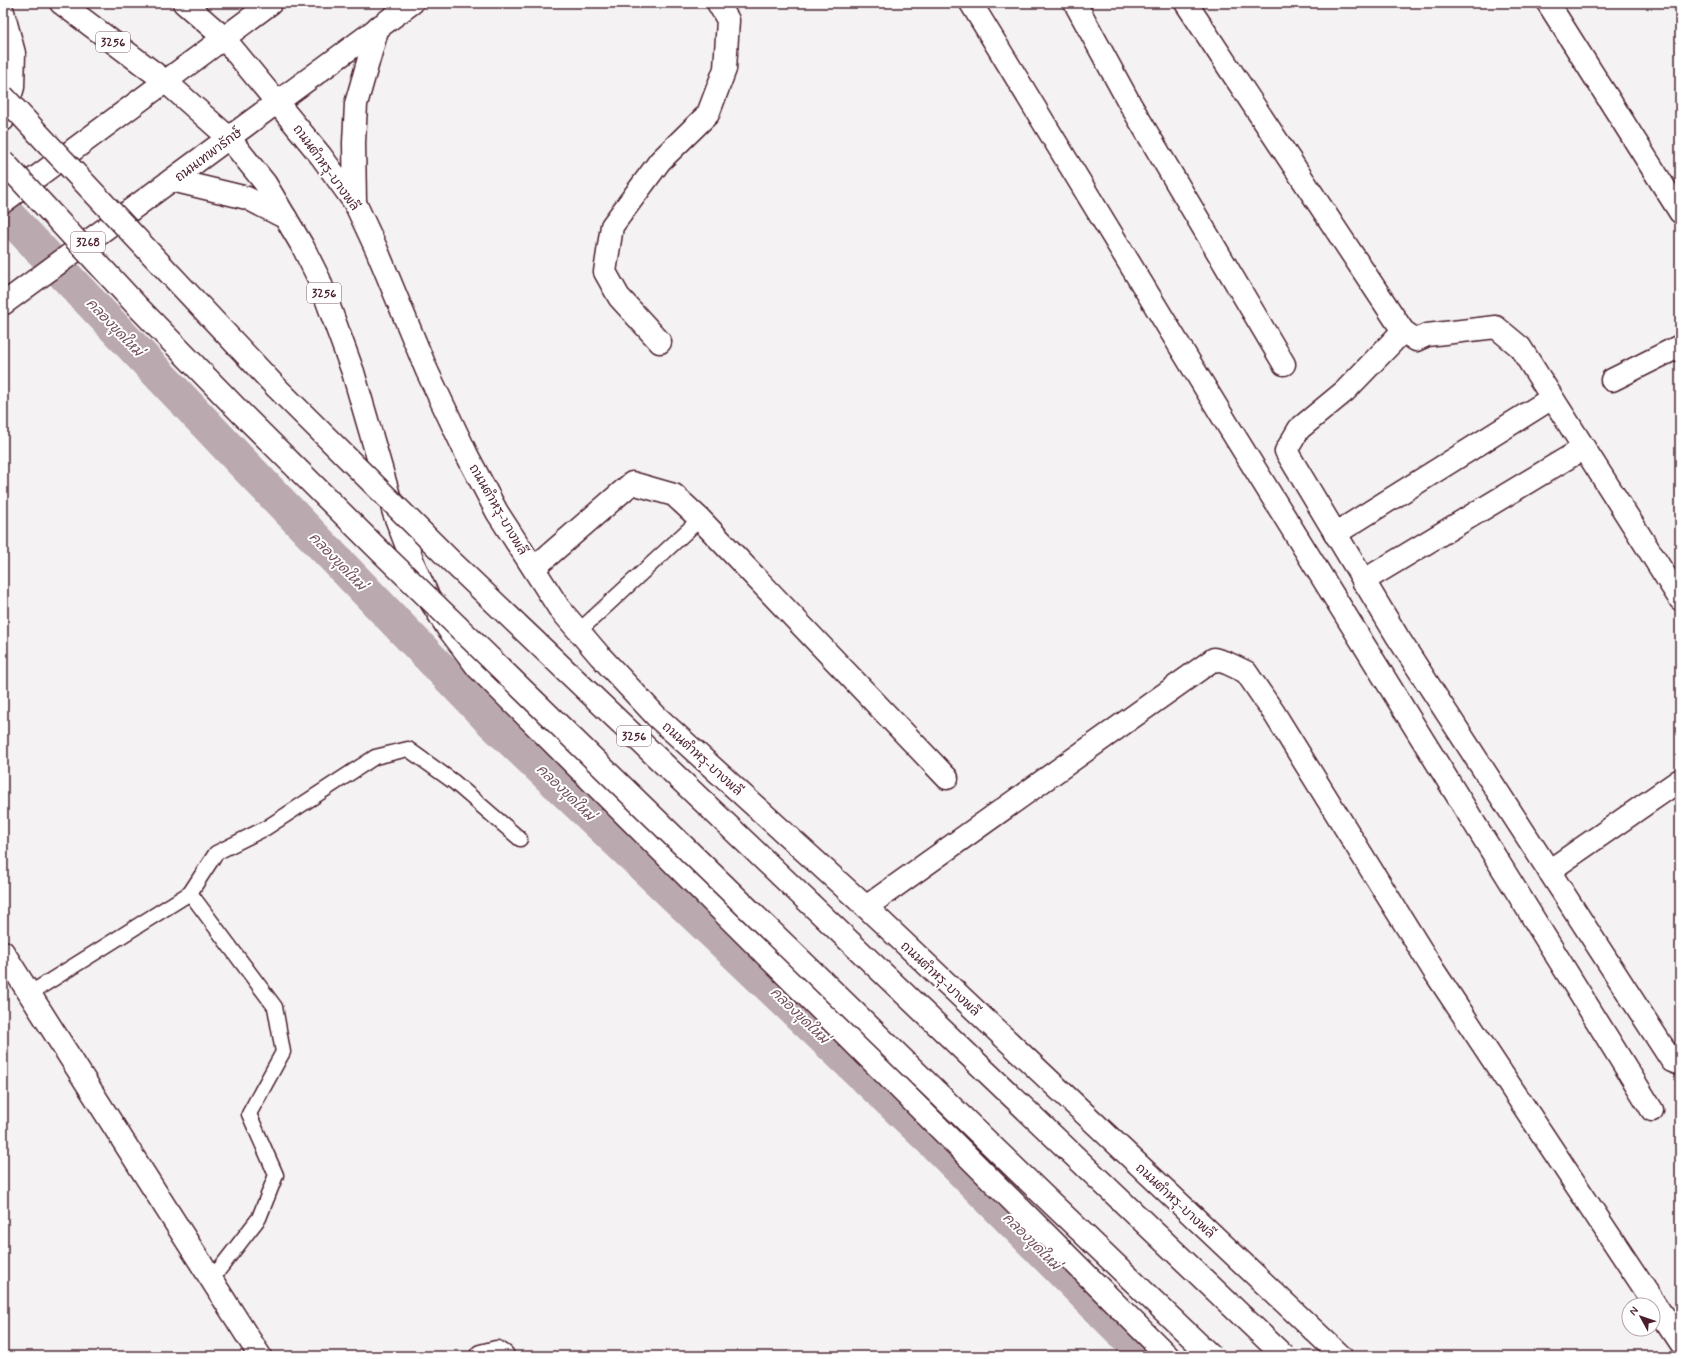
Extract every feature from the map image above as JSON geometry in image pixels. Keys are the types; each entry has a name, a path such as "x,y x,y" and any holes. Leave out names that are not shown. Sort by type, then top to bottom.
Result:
{"main road":[{"name":"3256","path":"61,3 165,81 229,138 265,183 319,279 353,372 394,513 418,575 430,600 447,627 478,668 1168,1356"},
{"name":"3256","path":"184,3 223,37"},
{"path":"3,202 223,37 271,3"},
{"name":"ถนนเทพารักษ์","path":"3,304 412,3"},
{"path":"660,342 619,297 604,272 612,226 660,161 708,114 725,69 728,20 718,3"},
{"path":"971,3 1224,420 1652,1110"},
{"path":"1075,3 1130,104 1284,364"},
{"path":"1186,3 1403,331 1416,340 1427,335 1496,328 1520,347 1680,599"},
{"path":"1548,3 1680,212"},
{"path":"3,12 14,53 13,87 3,120"},
{"path":"355,203 354,143 356,104 378,27"},
{"name":"ถนนตำหรุ-บางพลี","path":"223,37 321,156 355,203 379,255 427,371 467,455 497,512 560,608 600,656 656,716 866,907 1341,1356"},
{"name":"3256","path":"3,96 277,388 450,560 1284,1356"},
{"path":"3,161 143,313 375,546 1012,1166 1211,1356"},
{"path":"172,180 248,198 286,219"},
{"path":"1403,331 1345,391 1299,429 1286,451 1397,636 1672,1061 1680,1064"},
{"path":"1612,380 1680,346"},
{"path":"1335,534 1552,398"},
{"path":"1364,581 1584,448"},
{"path":"534,568 632,483 674,494 700,519 947,778"},
{"path":"866,907 1214,659 1246,672 1274,713 1434,971 1680,1342"},
{"path":"1549,871 1680,780"},
{"path":"3,952 260,1356"},
{"path":"481,1356 497,1352 503,1356"}],"lane":[{"path":"579,631 700,519"},
{"path":"29,994 190,893 216,853 266,828 375,756 408,749 454,782 520,839"},
{"path":"190,893 274,1007 283,1052 249,1114 276,1175 259,1218 211,1280"}],"waterway":[{"name":"คลองขุดใหม่","path":"3,210 240,460 489,719 934,1143 1146,1356"}]}
